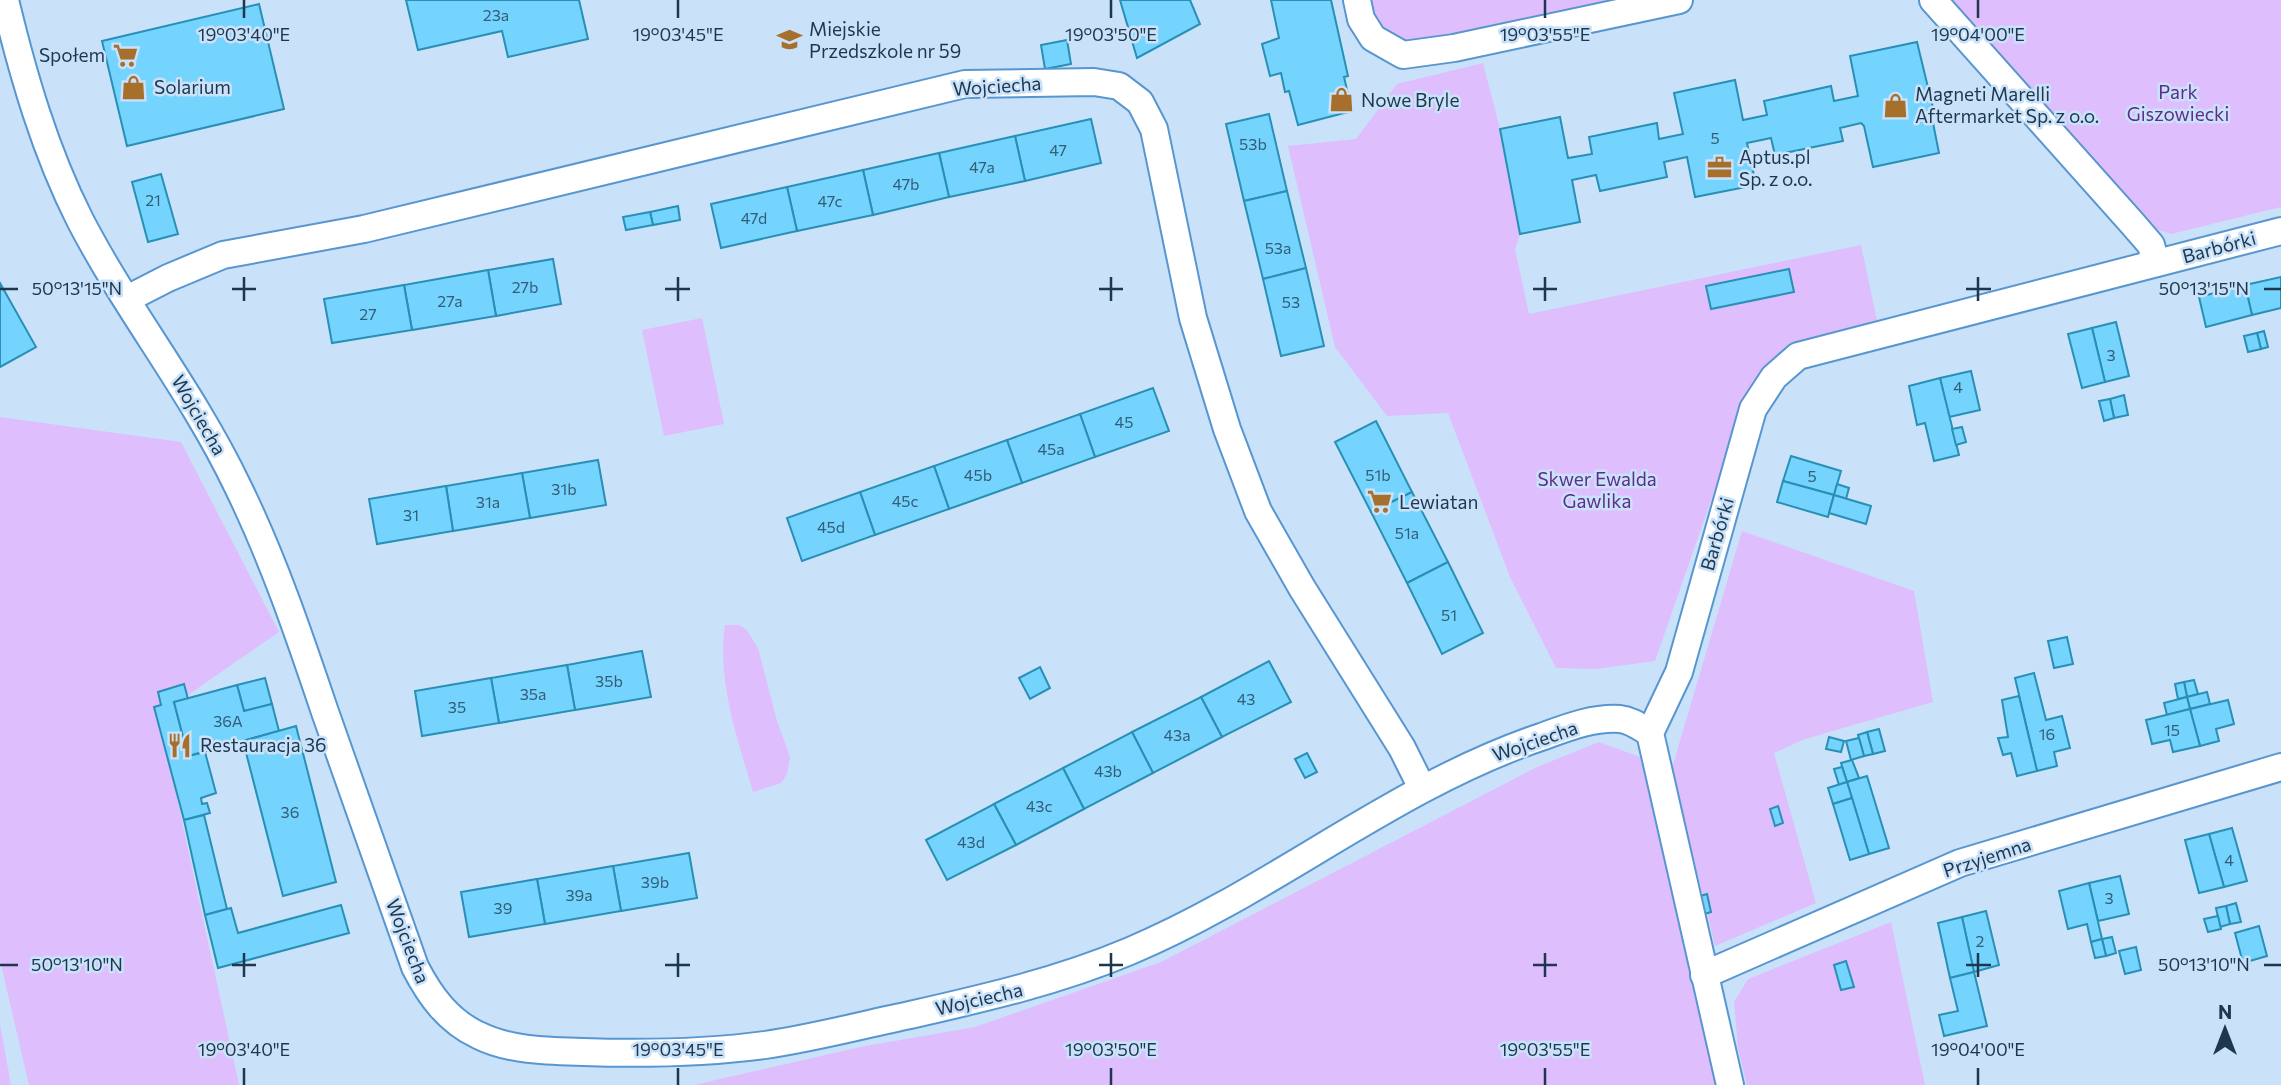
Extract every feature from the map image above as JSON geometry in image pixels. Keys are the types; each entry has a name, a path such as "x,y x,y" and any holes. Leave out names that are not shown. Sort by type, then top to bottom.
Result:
{"street":[{"name":"Wojciecha","path":"5,0 32,102 63,182 99,254 194,403 255,522 293,621 415,967 427,990 442,1009 461,1026 480,1036 522,1048 577,1052 739,1048 820,1034 1026,988 1097,965 1187,924 1422,788 1502,752 1590,722 1629,720 1650,733"},
{"path":"1357,0 1361,19 1373,38 1403,55 1454,48 1679,0"},
{"name":"Barbórki","path":"1933,0 2151,245 2157,263"},
{"name":"Wojciecha","path":"127,299 190,267 231,253 364,229 965,83 1068,81 1119,86 1140,102 1154,129 1193,318 1227,429 1258,511 1302,588 1402,748 1422,788"},
{"name":"Barbórki","path":"1650,733 1679,672 1753,409 1774,377 1798,356 2281,231"},
{"path":"1650,733 1730,1085"},
{"name":"Przyjemna","path":"1704,975 1960,863 2281,767"}],"green space":[{"path":"1366,0 1643,0 1421,48 1379,29"},
{"name":"Park Giszowiecki","path":"1948,0 2281,0 2281,207 2171,234 2153,228"},
{"name":"Skwer Ewalda Gawlika","path":"1483,63 1500,129 1520,234 1515,249 1529,314 1861,245 1877,320 1802,345 1740,417 1655,661 1596,669 1556,668 1510,577 1448,413 1387,416 1335,347 1288,146 1356,139 1397,84"},
{"path":"702,318 724,424 664,436 642,330"},
{"path":"0,417 181,442 279,632 159,715 239,1085 29,1085 0,960"},
{"path":"1742,531 1914,591 1933,702 1805,739 1774,753 1816,903 1715,946 1672,768"},
{"path":"725,625 739,625 746,629 758,648 777,721 790,757 787,774 781,783 753,792 726,689 723,647"},
{"path":"1599,742 1640,757 1695,972 1718,1085 694,1085 860,1047 975,1027 1161,962 1537,767"},
{"path":"1891,922 1925,1085 1747,1085 1738,1048 1734,1002 1748,979"},
{"path":"0,1024 11,1085 0,1085"}],"building":[{"path":"406,0 579,0 588,39 508,57 502,31 418,50"},
{"path":"1120,0 1190,0 1200,24 1137,58"},
{"path":"1271,0 1331,0 1348,76 1344,77 1352,111 1298,125 1289,91 1285,92 1281,73 1270,76 1262,44 1279,38"},
{"path":"259,4 284,109 127,146 102,41"},
{"path":"1067,40 1071,64 1045,69 1041,45"},
{"path":"1917,42 1934,112 1931,113 1939,153 1873,167 1864,126 1861,123 1840,128 1843,141 1775,155 1771,138 1747,143 1756,185 1695,197 1687,157 1664,162 1667,177 1600,191 1596,175 1572,180 1580,222 1520,234 1500,129 1560,117 1568,158 1592,154 1589,137 1657,123 1659,139 1683,134 1674,93 1735,80 1743,120 1767,115 1764,101 1831,86 1834,101 1858,96 1850,56"},
{"path":"1269,114 1287,191 1244,201 1226,124"},
{"path":"1091,119 1101,163 1025,181 1015,136"},
{"path":"1015,136 1025,181 949,197 939,153"},
{"path":"939,153 949,197 873,215 863,170"},
{"path":"863,170 873,215 797,231 787,187"},
{"path":"161,174 178,234 148,242 132,182"},
{"path":"787,187 797,231 721,248 711,204"},
{"path":"1287,191 1306,268 1263,279 1244,201"},
{"path":"678,206 680,220 653,225 650,212"},
{"path":"650,212 653,225 626,230 623,217"},
{"path":"553,259 561,304 496,316 488,270"},
{"path":"1306,268 1324,346 1281,356 1263,279"},
{"path":"1789,269 1794,292 1711,309 1706,286"},
{"path":"488,270 496,316 412,330 404,285"},
{"path":"2281,277 2281,308 2252,315 2245,285"},
{"path":"0,283 36,347 0,367"},
{"path":"404,285 412,330 332,343 324,299"},
{"path":"2245,285 2252,315 2206,327 2199,297"},
{"path":"2116,322 2129,376 2105,382 2092,328"},
{"path":"2092,328 2105,382 2082,388 2068,334"},
{"path":"2264,331 2268,347 2261,349 2257,333"},
{"path":"2257,333 2261,349 2248,352 2244,336"},
{"path":"1971,371 1980,410 1949,417 1940,378"},
{"path":"1940,378 1959,455 1934,461 1925,423 1917,425 1909,386"},
{"path":"1153,388 1169,431 1095,457 1080,414"},
{"path":"2124,395 2128,415 2114,418 2110,399"},
{"path":"2110,399 2114,418 2104,421 2099,401"},
{"path":"1080,414 1095,457 1022,483 1007,440"},
{"path":"1376,421 1412,492 1371,512 1335,442"},
{"path":"1962,427 1966,442 1956,445 1952,429"},
{"path":"1007,440 1022,483 949,509 934,466"},
{"path":"1791,456 1841,471 1834,495 1783,481"},
{"path":"598,460 606,505 530,518 522,473"},
{"path":"934,466 949,509 875,535 860,492"},
{"path":"522,473 530,518 453,531 446,486"},
{"path":"1783,481 1834,495 1828,517 1777,502"},
{"path":"1837,484 1849,488 1846,499 1834,495"},
{"path":"446,486 453,531 377,544 369,499"},
{"path":"860,492 875,535 802,561 787,518"},
{"path":"1412,492 1448,562 1407,583 1371,512"},
{"path":"1834,495 1871,506 1866,524 1829,513"},
{"path":"1448,562 1483,633 1442,654 1407,583"},
{"path":"2067,637 2073,664 2054,668 2048,641"},
{"path":"642,651 651,697 575,710 567,665"},
{"path":"1269,661 1291,702 1222,737 1201,697"},
{"path":"567,665 575,710 499,723 491,678"},
{"path":"1040,667 1050,688 1030,699 1019,678"},
{"path":"2034,673 2046,720 2062,716 2070,748 2054,752 2057,766 2037,771 2015,678"},
{"path":"265,678 272,704 244,711 237,685"},
{"path":"491,678 499,723 422,736 415,691"},
{"path":"2194,680 2198,694 2187,697 2184,682"},
{"path":"2184,682 2187,697 2178,699 2175,684"},
{"path":"184,684 188,699 174,702 188,756 205,752 216,793 201,798 202,804 207,803 210,813 184,820 154,707 161,705 158,692"},
{"path":"237,685 244,711 272,704 279,731 188,756 174,702"},
{"path":"2207,692 2210,704 2190,709 2187,697"},
{"path":"2019,696 2037,771 2017,776 2011,753 2003,755 1998,738 2008,737 2002,700"},
{"path":"1201,697 1222,737 1153,773 1132,732"},
{"path":"2187,697 2190,709 2167,715 2164,703"},
{"path":"2228,700 2234,724 2216,729 2219,741 2200,746 2190,709"},
{"path":"2190,709 2200,746 2173,752 2170,740 2152,744 2146,720"},
{"path":"296,726 336,882 283,896 243,741"},
{"path":"1879,729 1885,751 1873,754 1867,732"},
{"path":"1132,732 1153,773 1084,809 1063,768"},
{"path":"1867,732 1873,754 1864,756 1858,735"},
{"path":"1829,737 1844,741 1841,752 1826,749"},
{"path":"1859,738 1864,756 1851,760 1846,741"},
{"path":"1307,753 1317,772 1305,778 1295,759"},
{"path":"1852,760 1859,778 1847,782 1841,763"},
{"path":"1842,767 1847,782 1839,785 1834,769"},
{"path":"1063,768 1084,809 1016,845 994,804"},
{"path":"1867,776 1889,848 1869,854 1847,782"},
{"path":"1847,782 1852,798 1833,804 1828,788"},
{"path":"1852,798 1869,854 1850,860 1833,804"},
{"path":"994,804 1016,845 947,880 926,840"},
{"path":"1778,806 1783,823 1775,826 1770,809"},
{"path":"204,815 227,909 205,915 184,820"},
{"path":"2232,828 2247,881 2224,887 2209,834"},
{"path":"2209,834 2224,887 2199,893 2185,840"},
{"path":"689,853 697,898 621,911 613,866"},
{"path":"613,866 621,911 545,924 537,879"},
{"path":"2120,876 2129,914 2098,921 2089,883"},
{"path":"537,879 545,924 469,937 461,892"},
{"path":"2089,883 2102,939 2091,942 2087,924 2068,929 2059,891"},
{"path":"1707,894 1711,912 1701,915 1697,897"},
{"path":"2236,903 2241,922 2230,924 2226,906"},
{"path":"341,905 349,933 218,968 205,915 231,908 238,933"},
{"path":"2226,906 2230,924 2220,927 2216,908"},
{"path":"1986,911 1999,965 1974,972 1962,917"},
{"path":"2218,916 2221,929 2208,932 2204,919"},
{"path":"1962,917 1974,972 1950,978 1938,923"},
{"path":"2259,926 2267,956 2243,963 2235,933"},
{"path":"2112,937 2116,953 2106,956 2102,939"},
{"path":"2102,939 2106,956 2095,958 2091,942"},
{"path":"2136,947 2141,970 2125,974 2119,951"},
{"path":"1846,961 1854,987 1841,990 1834,965"},
{"path":"1974,972 1987,1026 1944,1036 1939,1015 1958,1011 1950,978"}],"place":[{"name":"Miejskie Przedszkole nr 59","path":"789,40"},
{"name":"Społem","path":"125,55"},
{"name":"Solarium","path":"134,87"},
{"name":"Nowe Bryle","path":"1341,100"},
{"name":"Magneti Marelli Aftermarket Sp. z o.o.","path":"1895,105"},
{"name":"Aptus.pl Sp. z o.o.","path":"1719,168"},
{"name":"Lewiatan","path":"1379,502"},
{"name":"Restauracja 36","path":"180,745"}]}
